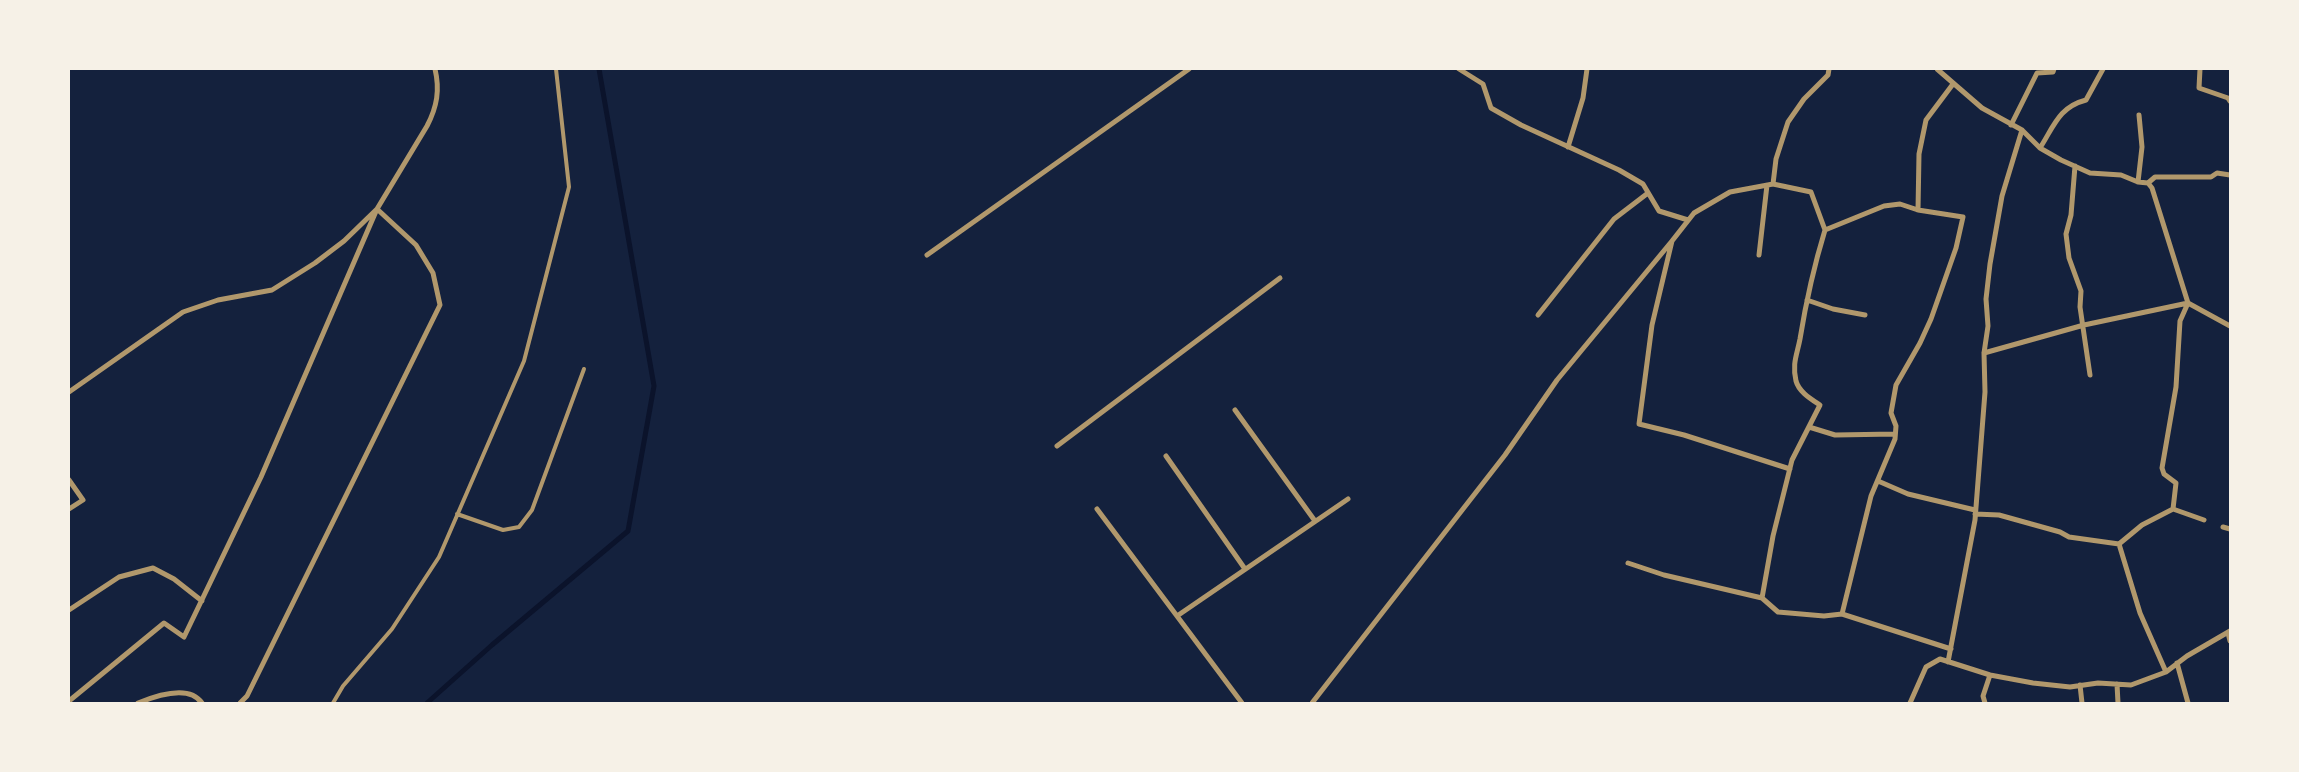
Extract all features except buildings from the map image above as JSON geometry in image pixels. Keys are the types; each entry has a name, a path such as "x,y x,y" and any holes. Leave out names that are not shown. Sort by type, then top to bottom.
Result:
{"street":[{"path":"69,701 164,623 184,638 262,477 377,209 434,112 438,96 435,69"},
{"path":"927,254 1189,69"},
{"path":"1459,69 1483,84 1491,108 1643,184 1659,211 1688,220"},
{"path":"1568,147 1583,98 1587,69"},
{"path":"1759,255 1770,184 1788,122 1804,99 1828,74 1829,69"},
{"path":"1937,69 1982,108 2022,130 2040,148 2090,173 2121,175 2138,182 2148,183 2152,188 2188,303 2180,321 2176,387 2162,468 2164,474 2176,483 2173,509"},
{"path":"2011,125 2037,73 2053,72 2054,69"},
{"path":"2040,148 2063,112 2072,104 2086,100 2103,69"},
{"path":"2200,69 2199,88 2228,98 2230,101"},
{"path":"1918,210 1919,154 1926,120 1953,84"},
{"path":"2138,182 2142,147 2139,115"},
{"path":"1948,662 1975,512 1985,392 1984,353 1988,326 1986,299 1994,238 2002,196 2022,130"},
{"path":"2075,166 2071,215 2066,234 2069,258 2081,291 2080,307 2090,375"},
{"path":"2148,183 2155,177 2230,175"},
{"path":"1312,703 1505,456 1558,380 1694,213 1730,192 1770,184 1811,192 1825,230 1814,264 1799,347 1794,360 1797,383 1807,397 1820,405 1792,460 1773,536 1762,598"},
{"path":"1538,315 1614,218 1648,193"},
{"path":"1825,230 1884,206 1900,204 1918,210 1963,216 1956,248 1931,319 1920,343 1896,385 1891,413 1896,426 1895,434 1867,514 1842,614"},
{"path":"69,392 183,312 218,300 259,293 285,283 344,240 377,209"},
{"path":"240,703 247,696 440,305 433,273 416,245 377,209"},
{"path":"1672,241 1652,325 1639,424 1684,435 1790,469"},
{"path":"1057,446 1280,278"},
{"path":"1807,300 1833,309 1865,315"},
{"path":"1984,353 2084,325 2188,303 2230,326"},
{"path":"1235,410 1315,522"},
{"path":"1809,427 1836,435 1895,434"},
{"path":"1166,456 1245,569"},
{"path":"69,480 83,500 69,510"},
{"path":"1878,481 1917,497 1975,512 1999,515 2069,536 2119,544 2142,525 2173,509 2204,520"},
{"path":"1177,616 1348,498"},
{"path":"1097,509 1242,703"},
{"path":"2223,527 2230,529"},
{"path":"2119,544 2140,613 2166,672"},
{"path":"1628,563 1664,576 1762,598 1778,612 1824,616 1842,614 1951,649"},
{"path":"69,610 119,577 153,568 174,578 202,601"},
{"path":"1910,703 1926,667 1940,659 1990,675 2052,685 2080,685 2098,682 2131,685 2166,672 2229,632 2230,642"},
{"path":"2178,663 2188,703"},
{"path":"1984,703 1983,696 1990,675"},
{"path":"2117,684 2118,703"},
{"path":"2080,685 2082,703"},
{"path":"138,703 158,695 187,694 198,698 202,703"}],"lane":[{"path":"333,703 343,686 392,629 439,557 524,361 568,187 556,69"},
{"path":"457,514 503,530 519,527 532,510 584,369"}],"waterway":[{"path":"427,703 492,645 628,531 654,386 599,69"}]}
